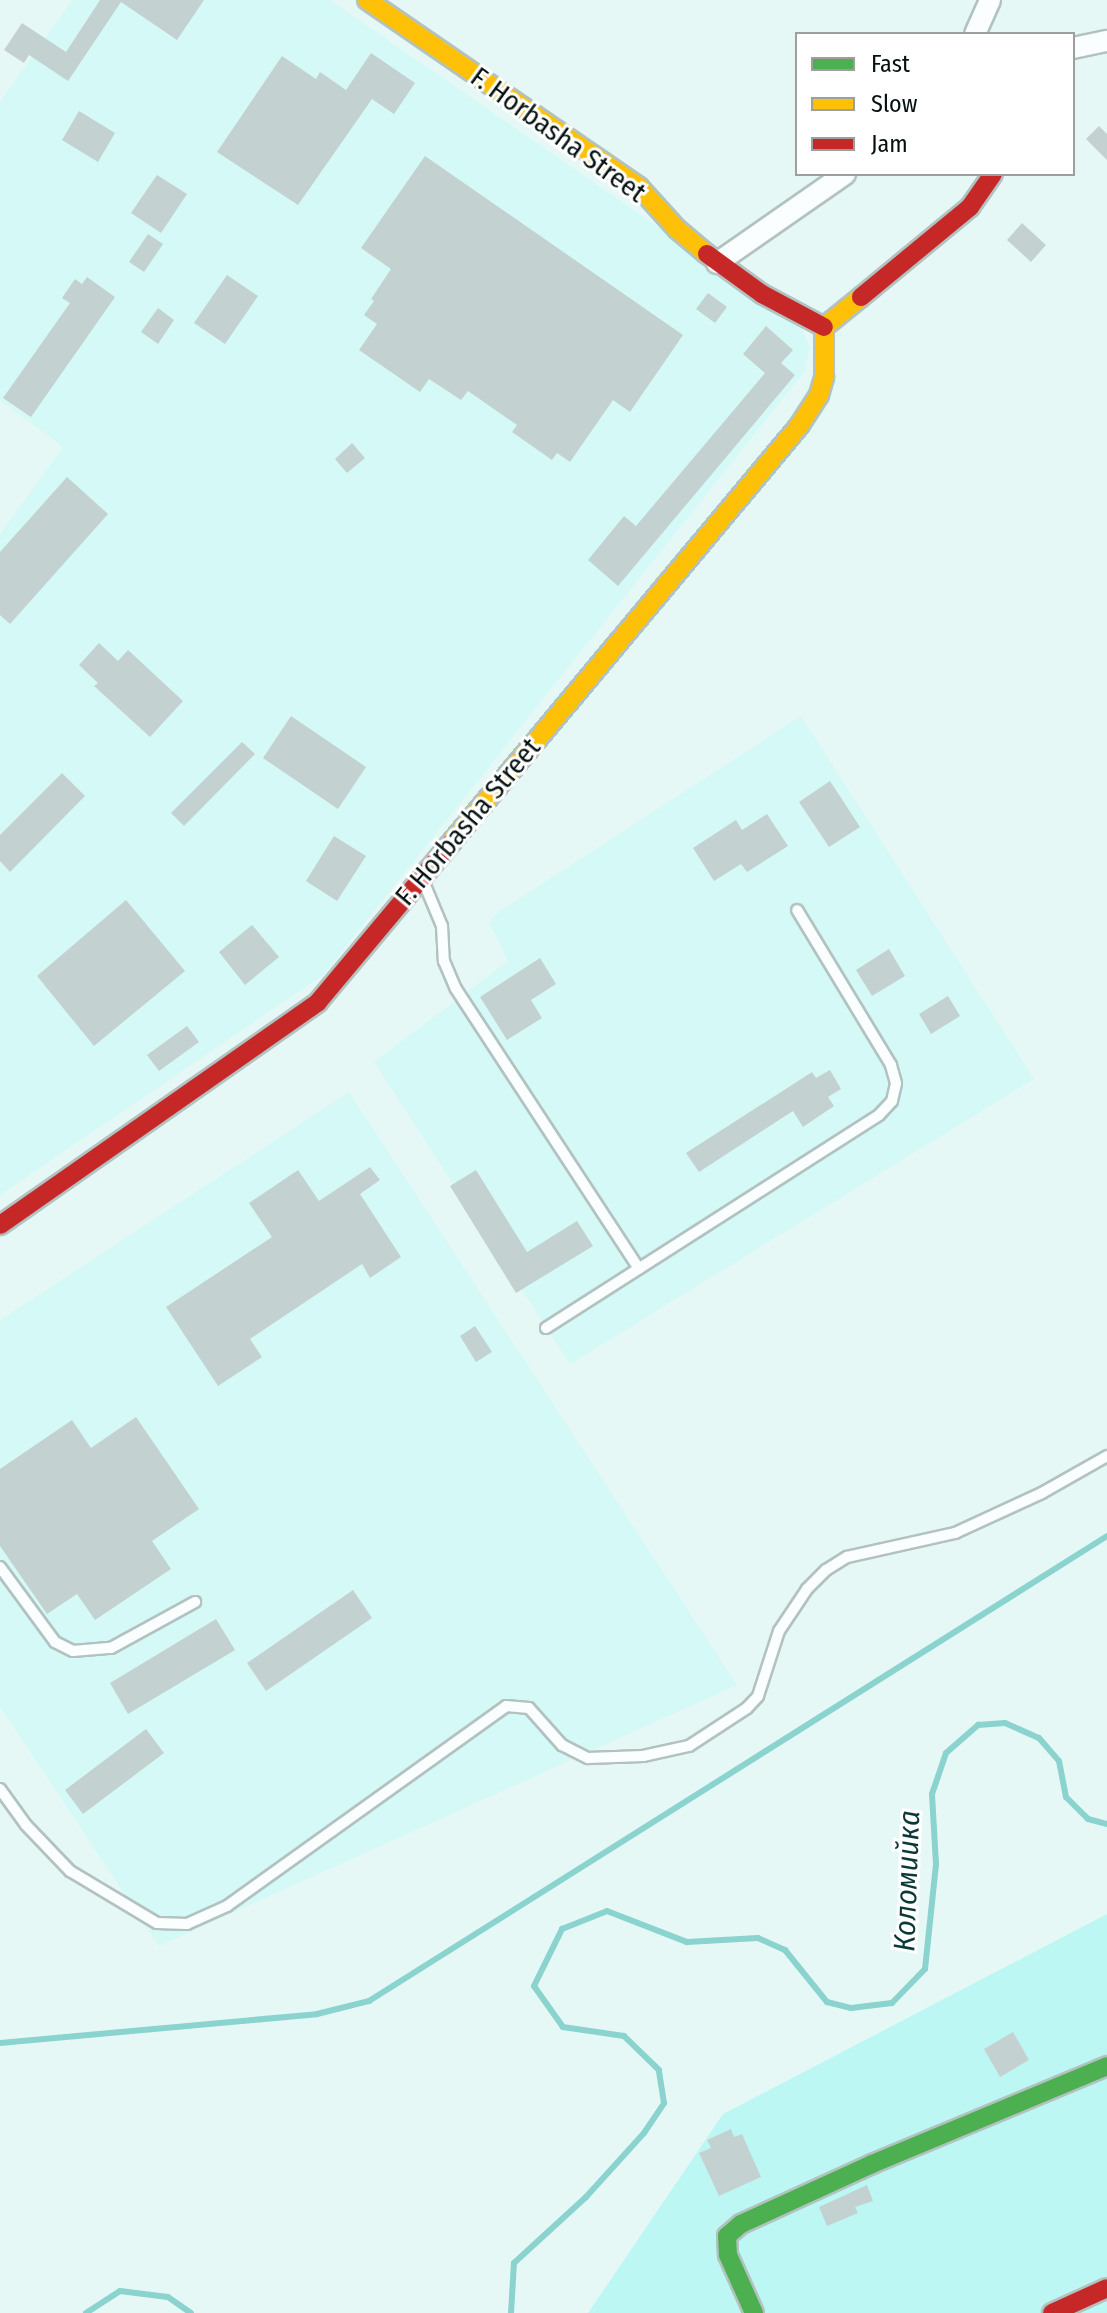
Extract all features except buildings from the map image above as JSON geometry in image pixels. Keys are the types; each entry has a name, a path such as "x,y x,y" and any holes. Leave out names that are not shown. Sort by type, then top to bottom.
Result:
{"street":[{"name":"F. Horbasha Street","path":"0,1225 309,1011 799,426 819,395 824,377 824,327 762,294 717,263 677,229 639,187 367,0"},
{"path":"976,32 990,0"},
{"path":"1075,48 1107,41"},
{"path":"717,263 842,176"},
{"path":"824,327 970,207 983,193 992,176"},
{"path":"754,2313 728,2255 727,2236 741,2224 872,2164 1107,2066"},
{"path":"1052,2313 1107,2288"}],"lane":[{"path":"421,877 442,926 444,961 456,989 639,1269"},
{"path":"546,1328 879,1115 892,1101 896,1083 891,1065 797,910"},
{"path":"0,1789 26,1825 70,1871 157,1923 187,1924 227,1906 506,1706 529,1708 562,1745 588,1758 643,1756 689,1746 747,1708 758,1696 788,1613 826,1570 847,1557 955,1533 1042,1493 1107,1456"},
{"path":"0,1567 55,1642 73,1651 111,1648 195,1602"}],"shaded area":[{"path":"72,0 330,0 800,325 810,348 804,372 323,975 0,1195 0,534 63,447 0,400 0,102"},
{"path":"801,716 1034,1079 570,1364 374,1062 508,961 489,922 500,911"},
{"path":"349,1092 737,1685 159,1946 0,1707 0,1320"},
{"path":"1107,1914 1107,2313 588,2313 723,2114"}],"waterway":[{"path":"0,2043 317,2014 369,2001 1107,1536"},
{"name":"Коломийка","path":"511,2313 514,2263 586,2197 644,2133 664,2103 659,2070 624,2036 563,2027 534,1986 562,1929 607,1911 687,1942 758,1938 785,1950 827,2002 851,2008 892,2003 925,1969 936,1864 932,1794 946,1753 978,1725 1005,1723 1039,1738 1059,1761 1066,1797 1088,1819 1107,1824"},
{"name":"Коломийка","path":"86,2313 120,2291 168,2297 191,2313"}],"traffic: fast":[{"path":"754,2313 728,2255 727,2236 741,2224 872,2164 1107,2066"}],"traffic: slow":[{"path":"367,0 639,187 677,229 707,254"},
{"path":"450,844 799,426 819,395 824,377 824,327 861,297"}],"traffic: jam":[{"path":"861,297 970,207 992,176"},
{"path":"707,254 762,294 824,327"},
{"path":"0,1225 318,1002 450,844"},
{"path":"1052,2313 1107,2288"}]}
